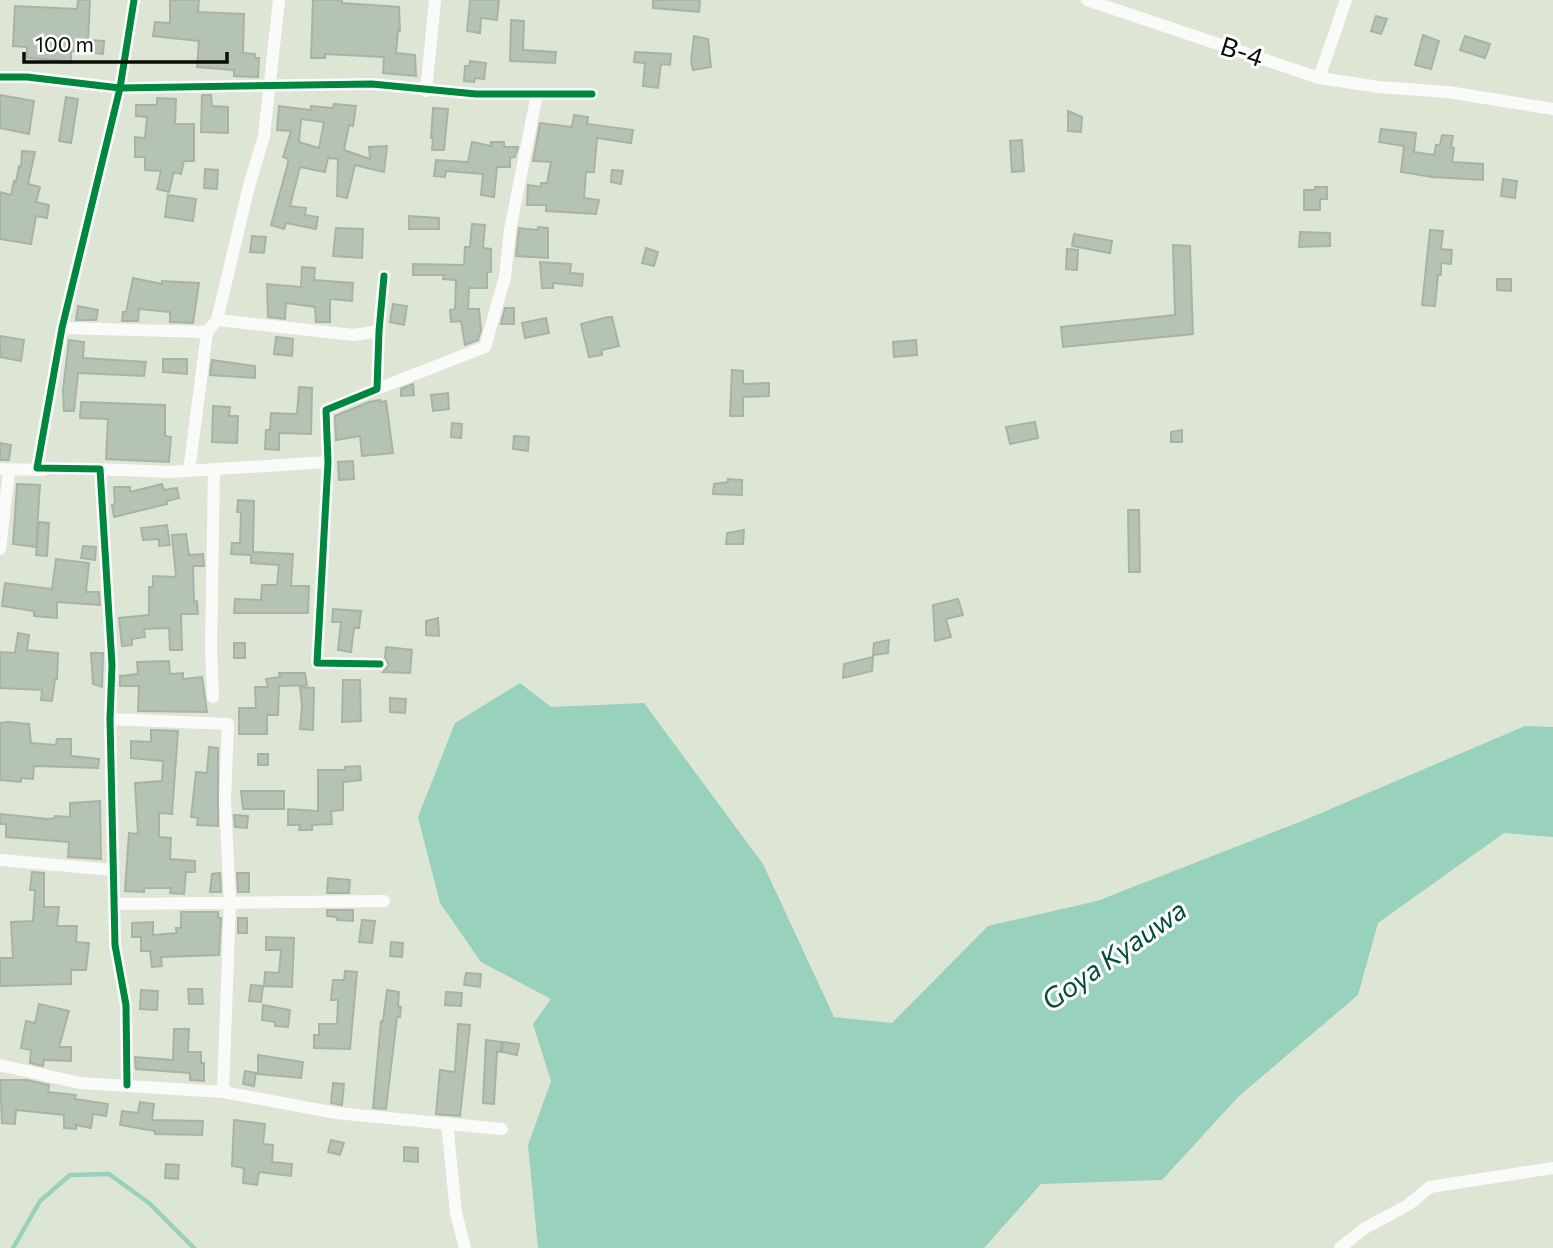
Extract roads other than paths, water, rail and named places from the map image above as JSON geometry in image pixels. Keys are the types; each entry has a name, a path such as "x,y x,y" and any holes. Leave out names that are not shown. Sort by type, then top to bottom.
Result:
{"street":[{"path":"134,0 120,88 62,328 37,468 189,471 328,462"},
{"path":"189,471 206,332 217,320 249,186 264,136 279,0"},
{"path":"426,91 435,0"},
{"name":"B-4","path":"1087,0 1319,78 1379,87 1448,92 1553,108"},
{"path":"1319,78 1346,0"},
{"path":"0,76 120,88 372,84 426,91 592,94"},
{"path":"380,664 317,663 328,462 326,410 485,347 505,277 510,230 537,94"},
{"path":"377,389 384,276"},
{"path":"217,320 354,335 379,331"},
{"path":"62,328 206,332"},
{"path":"0,549 5,470 100,469"},
{"path":"100,469 112,665 110,719 116,945 126,1005 127,1085"},
{"path":"214,469 211,650 214,697"},
{"path":"110,719 228,724 225,800 230,902 223,1092"},
{"path":"0,860 113,870"},
{"path":"115,904 384,901"},
{"path":"0,1065 80,1083 223,1092 336,1113 502,1129"},
{"path":"447,1123 456,1213 465,1248"},
{"path":"1340,1248 1366,1228 1408,1205 1430,1187 1553,1168"}],"water":[{"path":"520,683 551,707 644,703 763,864 834,1017 892,1023 988,926 1097,901 1307,819 1525,726 1553,727 1553,837 1504,833 1378,923 1358,995 1239,1096 1162,1180 1041,1184 984,1248 538,1248 528,1145 551,1081 533,1024 551,999 481,962 440,903 418,817 455,723"}],"waterway":[{"name":"Goya Kyauwa","path":"13,1248 40,1201 70,1175 109,1174 149,1203 194,1248"}]}
